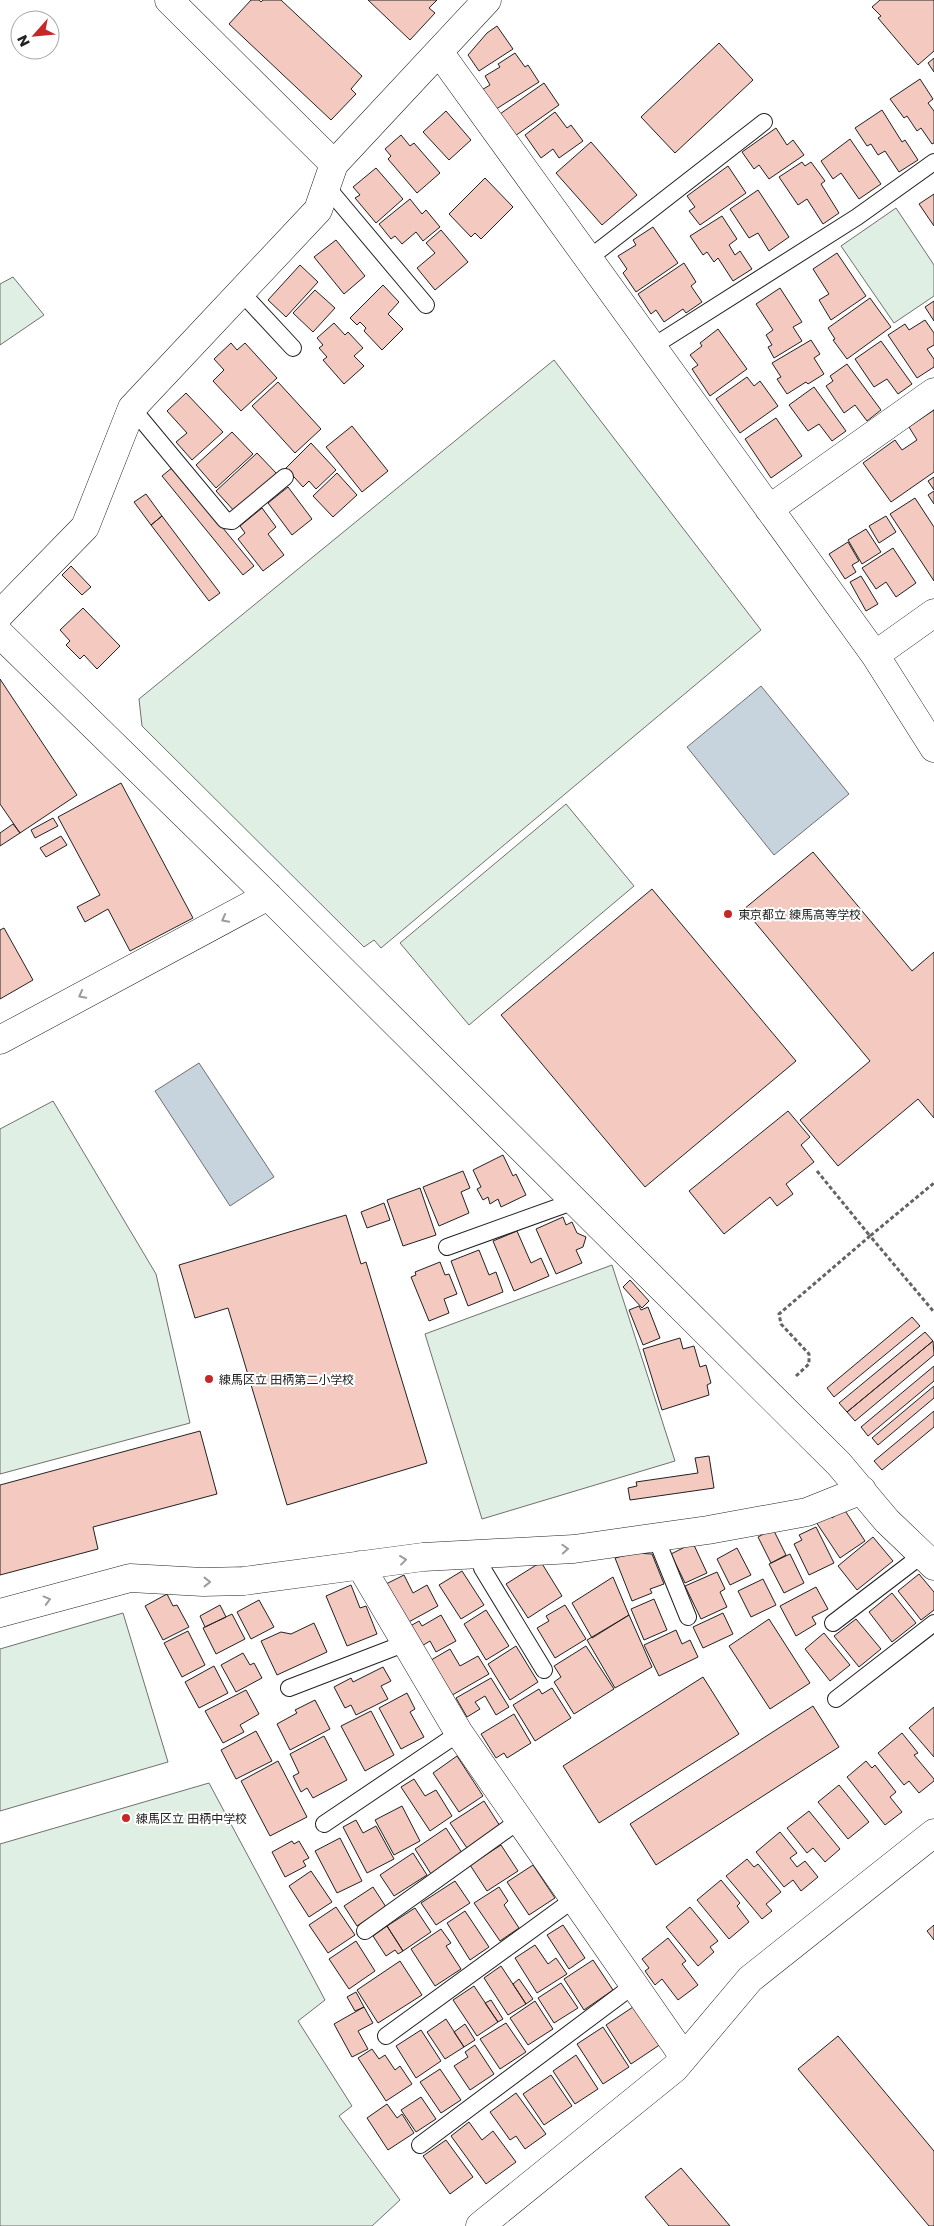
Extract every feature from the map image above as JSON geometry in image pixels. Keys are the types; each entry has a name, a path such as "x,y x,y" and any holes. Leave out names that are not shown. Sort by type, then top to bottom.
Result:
{"street":[{"path":"169,0 330,175"},
{"path":"487,0 330,175 318,210 132,408 85,527 0,618 268,896 839,1464 887,1521 928,1561"},
{"path":"439,52 875,655 934,748"},
{"path":"769,509 934,392"},
{"path":"875,655 934,613"},
{"path":"0,1040 268,896"},
{"path":"0,1612 130,1578 203,1582 244,1581 423,1557 574,1549 708,1530 807,1512 862,1490"},
{"path":"360,1565 459,1733 684,2056"},
{"path":"480,2226 675,2068 750,1979 934,1833"}],"lane":[{"path":"588,259 764,122"},
{"path":"652,347 857,217 934,162"},
{"path":"330,175 426,305"},
{"path":"242,292 293,348"},
{"path":"132,408 225,520 232,521 285,477"},
{"path":"447,1247 575,1201"},
{"path":"658,1536 660,1548 688,1617"},
{"path":"481,1554 482,1568 544,1670"},
{"path":"833,1623 928,1561"},
{"path":"836,1699 934,1623"},
{"path":"289,1688 406,1643"},
{"path":"324,1824 459,1733"},
{"path":"365,1931 520,1820"},
{"path":"386,2036 574,1899"},
{"path":"420,2145 634,1985"}],"path":[{"path":"817,1171 934,1312"},
{"path":"773,1399 808,1364 809,1359 809,1354 781,1324 779,1314 934,1183"}],"green space":[{"path":"896,208 934,265 934,296 894,323 841,246"},
{"path":"13,277 44,315 0,345 0,284"},
{"path":"554,360 761,630 381,948 374,940 364,947 142,726 139,699"},
{"path":"566,804 634,886 469,1025 400,943"},
{"path":"53,1101 156,1274 190,1423 0,1474 0,1129"},
{"path":"612,1265 675,1461 482,1519 425,1334"},
{"path":"123,1613 168,1762 0,1811 0,1649"},
{"name":"練馬区立 田柄中学校","path":"209,1783 325,2000 298,2021 352,2106 339,2116 400,2200 372,2226 0,2226 0,1844"}],"shaded area":[{"path":"761,686 849,794 774,855 687,747"},
{"path":"199,1063 274,1177 230,1206 155,1091"}],"building":[{"path":"251,0 259,0 261,2 263,0 281,0 362,76 351,89 356,94 331,120 229,24"},
{"path":"368,0 437,0 429,8 435,13 410,40"},
{"path":"880,0 934,0 934,51 918,65 878,18 881,16 872,7"},
{"path":"497,26 513,49 479,71 468,55 487,33"},
{"path":"719,43 753,80 675,153 641,117"},
{"path":"515,53 525,67 528,65 539,82 493,111 480,91 490,85 485,76 500,67 498,64"},
{"path":"934,58 934,72 928,63"},
{"path":"920,79 933,99 928,103 934,111 934,143 932,144 921,128 917,131 907,116 904,118 890,99"},
{"path":"544,83 559,105 515,136 500,114"},
{"path":"882,110 902,142 905,140 918,160 899,172 885,151 878,155 871,144 867,146 855,128"},
{"path":"446,111 471,140 449,160 423,132"},
{"path":"555,112 567,128 571,125 583,141 559,158 553,149 541,158 525,135"},
{"path":"776,128 787,145 793,140 804,155 769,179 759,165 754,169 742,152"},
{"path":"401,135 410,146 414,143 440,173 417,193 388,159 391,156 385,149"},
{"path":"850,139 881,184 859,199 841,173 833,179 821,161"},
{"path":"591,142 637,195 602,225 556,173"},
{"path":"802,162 805,166 811,162 825,181 821,184 839,213 823,224 807,199 798,205 779,177"},
{"path":"728,166 746,193 700,225 689,211 695,207 687,196"},
{"path":"376,168 403,199 376,223 355,198 360,195 353,187"},
{"path":"485,178 513,207 481,239 475,233 471,237 449,214"},
{"path":"758,190 789,237 769,251 758,233 749,238 730,209"},
{"path":"934,194 934,226 919,204"},
{"path":"410,199 422,214 426,210 440,227 423,241 416,232 402,244 395,236 391,239 379,224"},
{"path":"722,216 737,239 729,245 735,255 740,251 752,269 733,281 718,258 714,262 707,252 703,255 690,236"},
{"path":"653,227 678,263 636,292 623,273 627,269 618,256 636,245 633,240"},
{"path":"441,230 468,262 435,290 417,268 435,253 426,243"},
{"path":"336,240 365,276 344,294 314,257"},
{"path":"837,253 866,296 831,320 819,300 829,294 813,269"},
{"path":"684,263 696,282 691,286 702,302 686,313 683,309 664,322 656,310 651,314 638,294"},
{"path":"300,265 318,282 286,317 268,300"},
{"path":"383,285 399,302 388,314 403,329 382,350 364,331 366,328 360,322 357,325 350,318"},
{"path":"780,288 802,322 793,327 802,341 774,358 768,347 772,345 766,335 773,330 756,304"},
{"path":"315,290 335,308 313,332 293,313"},
{"path":"870,298 891,327 847,359 833,340 835,339 828,328"},
{"path":"934,301 934,321 925,307"},
{"path":"925,320 934,333 934,345 927,349 934,359 934,367 917,378 888,335 905,324 909,330"},
{"path":"334,323 345,335 348,332 363,348 354,356 364,366 344,384 323,360 327,357 319,348 323,345 317,338"},
{"path":"718,329 747,369 710,396 692,369 698,365 690,355 702,346 700,343"},
{"path":"811,340 820,354 814,358 824,374 808,384 806,382 787,394 777,379 781,377 772,363"},
{"path":"881,341 912,384 898,394 887,379 874,387 855,359"},
{"path":"231,343 237,350 245,343 277,378 241,411 213,381 224,370 214,359"},
{"path":"847,364 881,410 867,421 855,405 844,413 826,386 833,381 830,376"},
{"path":"747,377 754,386 760,381 778,406 740,433 716,399"},
{"path":"278,382 321,429 295,453 252,406"},
{"path":"814,387 846,431 832,441 819,424 808,431 789,405"},
{"path":"186,393 223,432 192,460 176,442 187,433 167,411"},
{"path":"934,410 934,472 891,502 863,463 895,440 902,450 917,440 909,427"},
{"path":"776,418 802,456 771,478 745,439"},
{"path":"352,426 388,471 362,492 326,447"},
{"path":"232,432 253,454 216,488 196,465"},
{"path":"311,443 336,470 316,489 309,481 303,487 286,468"},
{"path":"257,453 277,474 236,513 216,491"},
{"path":"173,467 254,566 243,575 162,476"},
{"path":"337,473 357,495 333,517 313,496"},
{"path":"934,477 934,490 928,481"},
{"path":"288,487 312,519 292,535 268,503"},
{"path":"934,491 934,504 928,495"},
{"path":"146,494 162,516 151,525 134,502"},
{"path":"915,498 934,527 934,581 890,514"},
{"path":"262,508 276,527 268,534 284,555 263,571 238,539 245,533 240,526"},
{"path":"162,516 220,593 209,601 151,525"},
{"path":"886,516 896,532 879,543 869,526"},
{"path":"866,529 881,552 862,564 848,540"},
{"path":"848,542 859,561 852,565 856,572 845,579 829,554"},
{"path":"893,548 916,583 896,597 886,582 876,589 862,568"},
{"path":"71,566 91,587 82,595 62,575"},
{"path":"861,576 878,604 866,611 850,582"},
{"path":"83,608 120,646 97,669 84,655 80,659 66,645 70,641 60,630"},
{"path":"0,679 77,795 20,833 0,804"},
{"path":"121,783 193,918 130,951 108,909 85,922 77,907 100,895 58,817"},
{"path":"53,818 58,826 35,838 31,830"},
{"path":"13,824 20,833 0,846 0,833"},
{"path":"61,836 67,845 46,857 40,848"},
{"path":"813,852 912,971 934,952 934,1118 918,1099 838,1166 800,1120 870,1061 744,909"},
{"path":"652,889 796,1061 645,1187 501,1015"},
{"path":"4,928 33,980 0,999 0,930"},
{"path":"788,1111 810,1137 801,1145 814,1162 786,1184 793,1194 777,1206 770,1197 724,1234 689,1191"},
{"path":"503,1155 513,1176 516,1174 526,1195 501,1207 498,1199 490,1204 488,1197 483,1200 477,1189 481,1187 473,1170"},
{"path":"463,1171 470,1188 461,1192 469,1213 439,1226 423,1187"},
{"path":"420,1188 436,1235 403,1246 387,1200"},
{"path":"384,1203 390,1220 367,1228 361,1212"},
{"path":"346,1215 361,1264 366,1262 427,1463 287,1505 228,1308 195,1318 179,1265"},
{"path":"563,1217 566,1225 572,1222 577,1233 586,1237 583,1247 576,1250 582,1263 556,1274 536,1229"},
{"path":"517,1231 531,1263 541,1258 549,1276 514,1291 493,1241"},
{"path":"479,1250 489,1275 496,1272 503,1292 468,1306 451,1261"},
{"path":"440,1262 445,1275 449,1274 457,1294 444,1299 449,1313 429,1321 411,1277 416,1275 415,1272"},
{"path":"630,1280 649,1301 642,1308 623,1287"},
{"path":"639,1306 641,1310 648,1307 660,1338 643,1345 629,1310"},
{"path":"912,1317 920,1326 834,1397 827,1388"},
{"path":"925,1332 933,1341 847,1412 839,1403"},
{"path":"680,1338 683,1349 694,1346 700,1367 706,1365 711,1383 707,1385 709,1395 662,1410 643,1349"},
{"path":"933,1341 934,1355 855,1421 847,1412"},
{"path":"934,1366 934,1381 868,1436 861,1427"},
{"path":"934,1386 934,1398 878,1445 872,1438"},
{"path":"934,1411 934,1427 882,1470 874,1461"},
{"path":"200,1431 217,1494 93,1527 98,1549 0,1575 0,1485"},
{"path":"709,1456 714,1488 630,1500 628,1488 637,1486 636,1482 698,1473 695,1458"},
{"path":"844,1509 865,1541 840,1558 816,1522 829,1513 832,1518"},
{"path":"816,1527 834,1563 809,1575 794,1544 802,1540 799,1535"},
{"path":"773,1529 786,1555 771,1563 758,1537"},
{"path":"873,1537 893,1561 857,1590 838,1566"},
{"path":"693,1543 707,1573 685,1583 671,1554"},
{"path":"737,1548 751,1575 730,1585 717,1559"},
{"path":"635,1553 652,1554 664,1584 650,1589 652,1593 632,1601 615,1558"},
{"path":"790,1554 804,1583 784,1593 769,1564"},
{"path":"541,1562 562,1596 528,1618 506,1584"},
{"path":"462,1571 484,1605 461,1619 439,1585"},
{"path":"717,1572 725,1589 720,1592 727,1607 701,1619 685,1586"},
{"path":"919,1574 934,1592 934,1610 921,1620 898,1591"},
{"path":"404,1575 413,1593 427,1585 438,1606 405,1624 380,1587"},
{"path":"613,1577 629,1615 592,1638 572,1603"},
{"path":"763,1579 776,1605 751,1617 738,1591"},
{"path":"351,1585 360,1608 366,1606 377,1634 347,1646 326,1596"},
{"path":"816,1587 828,1609 812,1617 816,1624 796,1636 780,1606"},
{"path":"892,1593 916,1623 892,1642 869,1612"},
{"path":"167,1594 173,1606 177,1605 189,1627 163,1640 145,1606"},
{"path":"654,1599 667,1630 644,1640 631,1609"},
{"path":"259,1600 274,1627 251,1639 237,1612"},
{"path":"220,1605 226,1617 205,1627 200,1616"},
{"path":"565,1605 586,1639 555,1658 537,1628 549,1621 546,1616"},
{"path":"486,1610 509,1646 486,1660 464,1624"},
{"path":"723,1613 733,1634 703,1648 693,1627"},
{"path":"232,1614 245,1639 216,1654 203,1628"},
{"path":"441,1615 456,1641 436,1652 430,1641 417,1649 405,1629 419,1621 422,1626"},
{"path":"629,1615 652,1667 615,1688 587,1640"},
{"path":"769,1619 810,1683 770,1709 729,1646"},
{"path":"856,1619 881,1649 859,1667 834,1636"},
{"path":"314,1623 327,1652 277,1675 261,1641 281,1632 291,1634"},
{"path":"676,1630 682,1644 690,1640 698,1657 659,1676 644,1645"},
{"path":"188,1631 205,1665 182,1677 164,1643"},
{"path":"824,1633 850,1665 830,1681 805,1649"},
{"path":"516,1646 538,1682 510,1700 488,1664"},
{"path":"586,1646 614,1689 574,1714 554,1682 561,1677 554,1666"},
{"path":"450,1649 460,1666 478,1656 489,1674 447,1698 426,1663"},
{"path":"243,1653 250,1665 254,1663 262,1678 236,1692 221,1665"},
{"path":"214,1666 228,1693 199,1708 185,1682"},
{"path":"383,1667 391,1681 381,1686 388,1699 356,1715 351,1705 345,1708 334,1687 351,1678 353,1682"},
{"path":"703,1677 739,1734 599,1823 563,1766"},
{"path":"491,1678 509,1707 496,1715 485,1696 475,1702 480,1709 467,1717 456,1698"},
{"path":"552,1688 571,1718 535,1741 513,1705 539,1689 542,1694"},
{"path":"246,1690 259,1714 240,1725 244,1732 223,1743 205,1711"},
{"path":"407,1693 415,1709 410,1712 424,1737 401,1749 379,1708"},
{"path":"315,1700 330,1729 290,1750 277,1724 297,1713 295,1710"},
{"path":"813,1706 839,1747 656,1865 630,1824"},
{"path":"934,1707 934,1757 909,1728"},
{"path":"371,1711 394,1755 365,1771 341,1726"},
{"path":"514,1714 531,1743 507,1758 504,1753 496,1758 481,1734"},
{"path":"256,1731 272,1761 236,1779 221,1750"},
{"path":"902,1733 918,1753 914,1755 934,1779 919,1793 909,1781 904,1785 878,1753"},
{"path":"324,1736 347,1780 313,1798 307,1788 301,1792 293,1776 299,1773 290,1754"},
{"path":"457,1756 483,1796 459,1812 433,1773"},
{"path":"278,1761 307,1817 270,1836 241,1781"},
{"path":"866,1761 872,1768 875,1765 896,1792 890,1797 902,1812 885,1825 847,1777"},
{"path":"414,1779 425,1796 436,1790 452,1816 430,1831 401,1787"},
{"path":"839,1785 869,1822 848,1839 818,1802"},
{"path":"484,1801 500,1826 467,1848 450,1823"},
{"path":"402,1806 420,1841 394,1855 375,1820"},
{"path":"809,1811 840,1849 825,1862 813,1848 807,1853 787,1828"},
{"path":"356,1820 363,1833 376,1826 394,1859 367,1873 343,1827"},
{"path":"446,1828 462,1853 431,1874 415,1849"},
{"path":"780,1832 797,1853 790,1858 797,1867 805,1861 818,1877 801,1891 793,1880 784,1887 756,1852"},
{"path":"340,1838 362,1881 337,1893 315,1851"},
{"path":"292,1841 294,1844 299,1841 309,1858 303,1861 306,1866 285,1877 272,1852"},
{"path":"501,1845 518,1871 487,1891 470,1865"},
{"path":"413,1853 427,1875 394,1896 380,1875"},
{"path":"747,1859 754,1867 758,1864 781,1892 766,1904 772,1911 762,1919 726,1876"},
{"path":"533,1865 555,1898 529,1915 507,1882"},
{"path":"311,1871 332,1902 309,1917 289,1886"},
{"path":"721,1880 740,1903 737,1906 749,1922 729,1939 697,1900"},
{"path":"455,1881 470,1903 436,1925 421,1903"},
{"path":"373,1887 386,1907 357,1926 344,1906"},
{"path":"499,1887 508,1901 504,1905 519,1928 500,1941 474,1903"},
{"path":"336,1907 355,1935 328,1953 309,1925"},
{"path":"690,1907 718,1941 710,1947 714,1952 698,1966 666,1927"},
{"path":"415,1908 431,1932 403,1951 387,1926"},
{"path":"465,1911 489,1947 470,1960 447,1923"},
{"path":"563,1925 585,1958 569,1969 547,1935"},
{"path":"934,1925 934,1940 927,1931"},
{"path":"387,1926 403,1951 398,1954 395,1950 386,1956 373,1936"},
{"path":"441,1929 451,1943 446,1946 461,1969 435,1986 411,1949"},
{"path":"668,1938 686,1961 682,1964 698,1985 678,2000 662,1979 655,1985 645,1971 649,1968 642,1959"},
{"path":"356,1941 375,1971 349,1989 329,1959"},
{"path":"535,1945 548,1964 556,1958 567,1974 537,1993 515,1958"},
{"path":"593,1960 613,1990 584,2010 564,1979"},
{"path":"400,1961 422,1995 378,2023 357,1990"},
{"path":"501,1966 526,2004 508,2015 484,1978"},
{"path":"519,1979 533,1999 526,2004 513,1984"},
{"path":"561,1983 578,2008 554,2023 538,1998"},
{"path":"474,1986 498,2022 477,2036 453,2000"},
{"path":"356,1992 364,2007 355,2011 347,1997"},
{"path":"491,2000 503,2019 498,2022 485,2003"},
{"path":"535,2001 553,2029 528,2045 510,2018"},
{"path":"636,2005 661,2044 631,2064 606,2025"},
{"path":"364,2007 373,2023 358,2031 368,2049 352,2057 334,2024"},
{"path":"446,2019 464,2047 445,2059 427,2032"},
{"path":"506,2023 526,2052 500,2069 480,2039"},
{"path":"465,2024 475,2040 464,2047 454,2032"},
{"path":"603,2027 629,2067 603,2084 577,2044"},
{"path":"421,2030 441,2061 416,2078 396,2046"},
{"path":"838,2036 934,2151 934,2226 929,2226 798,2069"},
{"path":"475,2045 494,2074 470,2090 454,2066 468,2057 465,2052"},
{"path":"372,2049 379,2059 385,2055 395,2070 400,2066 412,2084 386,2101 358,2058"},
{"path":"576,2055 598,2089 575,2104 553,2071"},
{"path":"440,2069 461,2100 441,2113 420,2082"},
{"path":"551,2075 572,2106 544,2125 523,2094"},
{"path":"516,2093 546,2134 525,2149 516,2136 510,2140 490,2112"},
{"path":"421,2097 436,2119 416,2132 401,2110"},
{"path":"387,2104 397,2118 402,2114 414,2133 388,2150 367,2118"},
{"path":"469,2122 482,2140 493,2131 516,2162 486,2184 451,2136"},
{"path":"446,2140 473,2177 450,2194 423,2156"},
{"path":"681,2168 730,2226 669,2226 645,2197"}],"place":[{"name":"東京都立 練馬高等学校","path":"728,914"},
{"name":"練馬区立 田柄第二小学校","path":"209,1379"},
{"name":"練馬区立 田柄中学校","path":"126,1818"}]}
